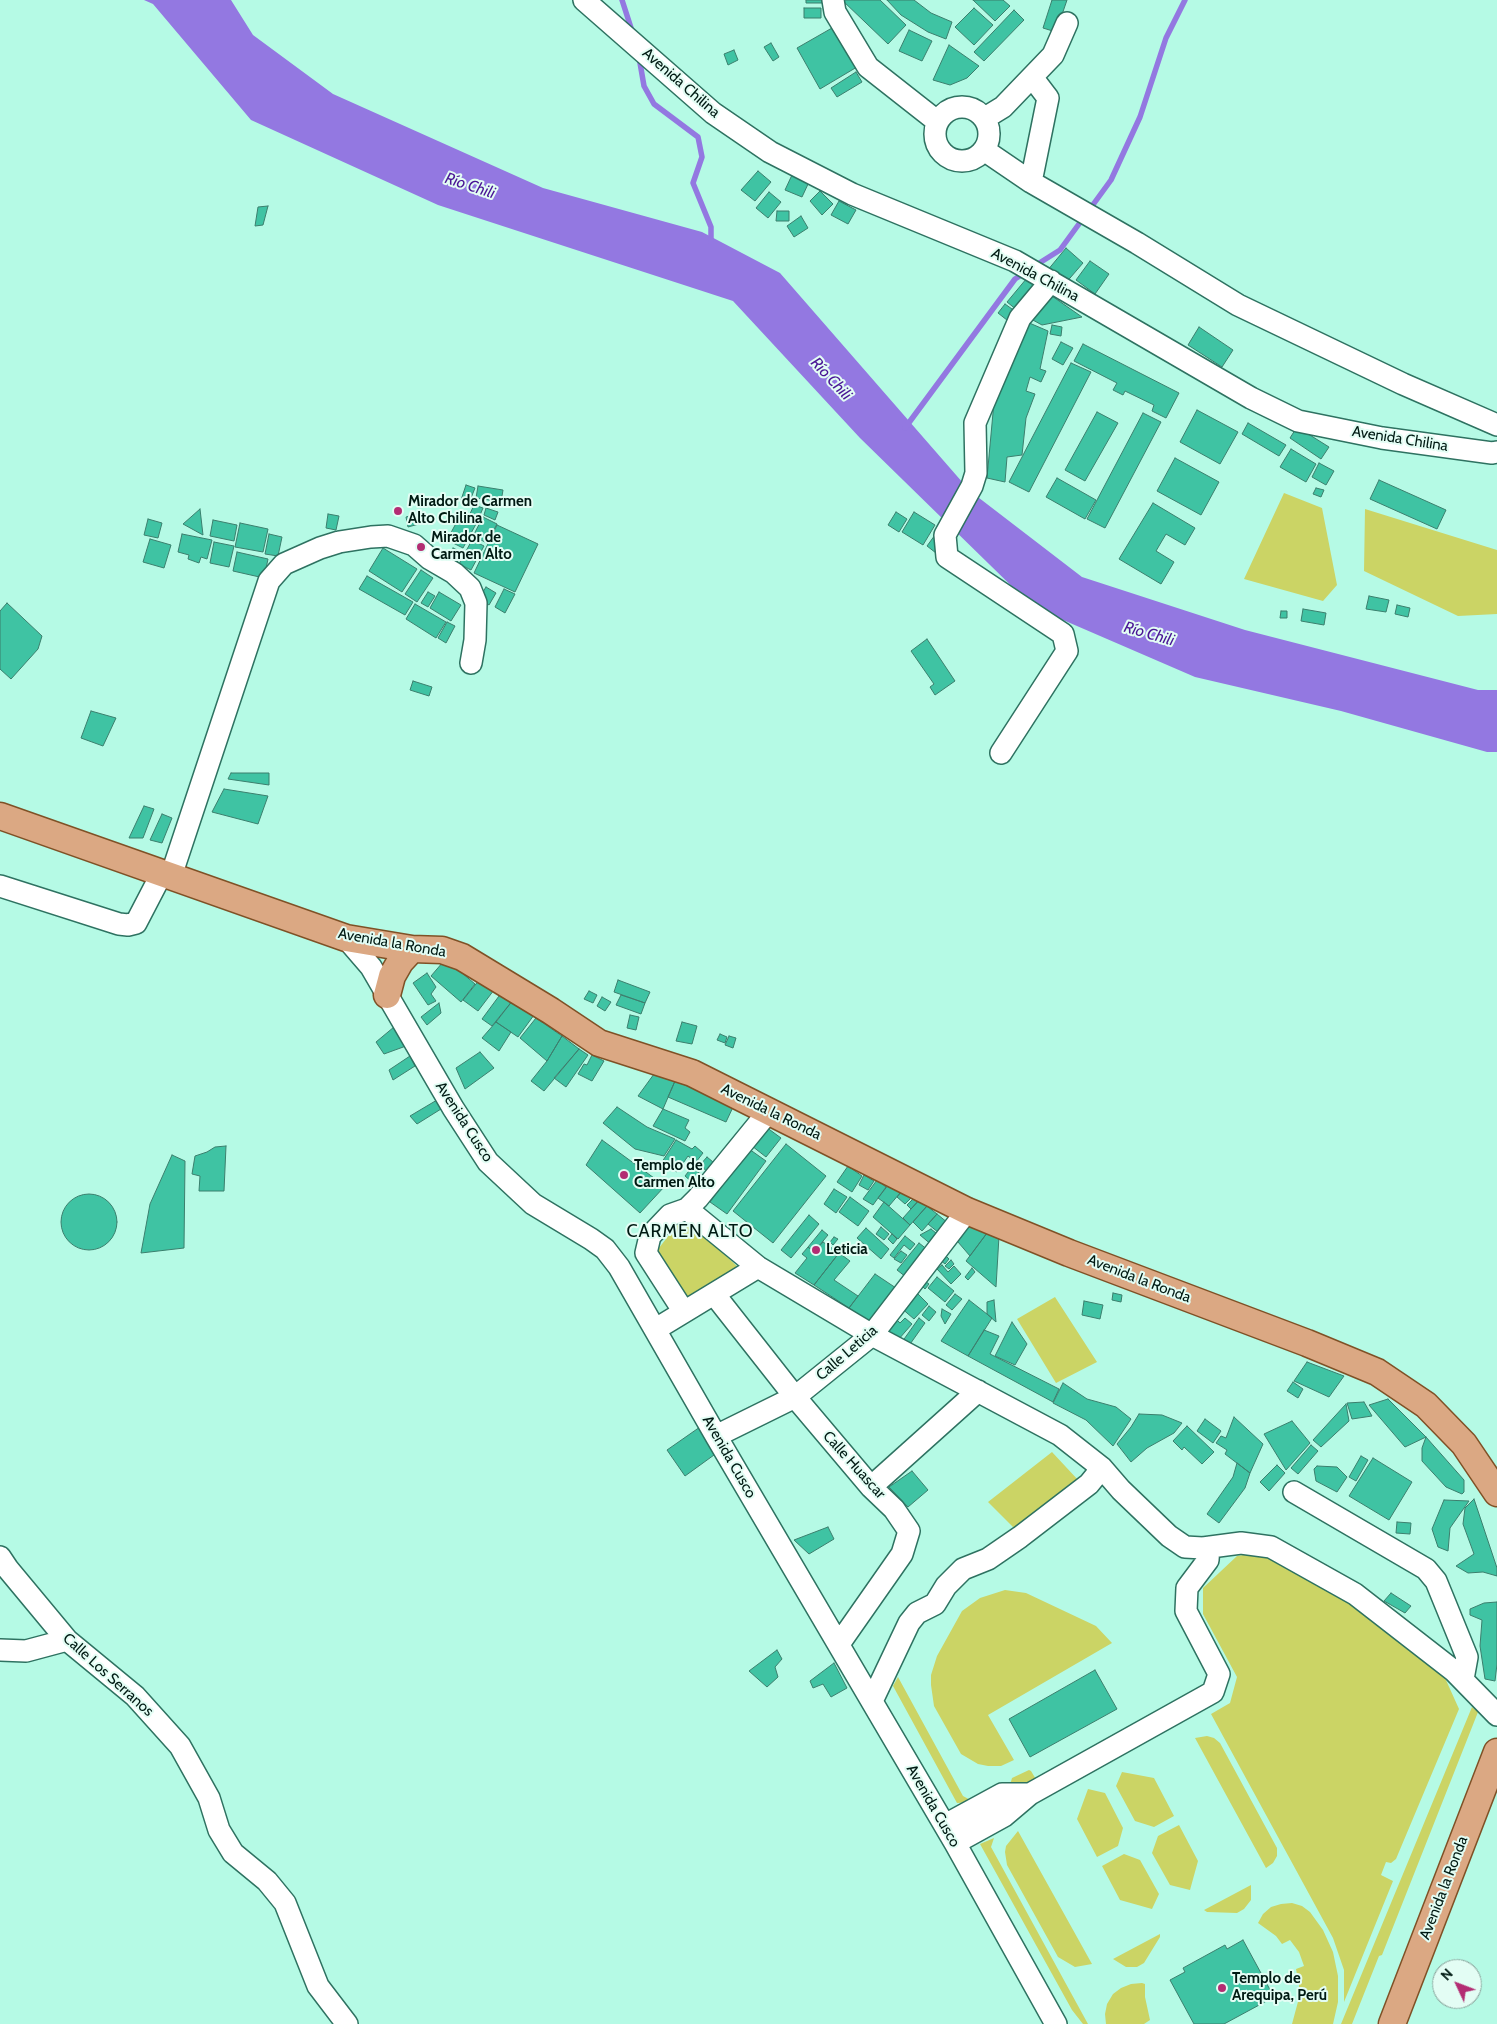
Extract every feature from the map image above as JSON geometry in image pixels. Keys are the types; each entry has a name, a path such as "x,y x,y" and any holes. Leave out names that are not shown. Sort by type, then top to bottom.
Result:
{"main road":[{"name":"Avenida la Ronda","path":"0,816 346,938 412,949 442,950 462,957 599,1043 692,1073 967,1211 1069,1253 1307,1343 1378,1372 1426,1405 1464,1444 1497,1493"},
{"path":"387,995 392,976 400,962 412,949"},
{"name":"Avenida la Ronda","path":"1392,2024 1497,1752"}],"street":[{"name":"Avenida Chilina","path":"584,0 713,113 770,152 852,194 1015,261 1251,398 1298,421 1382,438 1494,452"},
{"path":"833,0 835,12 868,67 938,122"},
{"path":"985,118 1003,107 1053,55 1067,23"},
{"path":"1032,77 1048,98 1036,185"},
{"path":"960,107 970,108 985,118 990,134 984,150 978,156 960,161 951,158 938,146 936,130 938,122 951,109 960,107"},
{"path":"984,150 1036,185 1238,305 1403,384 1497,425"},
{"path":"1001,753 1068,651 1063,634 947,557 945,535 972,486 976,473 975,423 1020,318 1044,277"},
{"path":"0,886 119,924 128,925 136,922 166,874 269,581 284,564 320,548 355,540 388,536 414,545 454,573 470,588 476,603 475,640 471,663"},
{"name":"Avenida Cusco","path":"346,938 371,967 453,1108 488,1162 533,1204 592,1239 605,1249 619,1266 716,1436 950,1834 1056,2024"},
{"path":"684,1312 646,1253 650,1236 670,1215 687,1209 698,1198 770,1111"},
{"path":"687,1209 758,1267 872,1335 1060,1435 1102,1468 1121,1490 1169,1536 1185,1547 1209,1547 1241,1543 1271,1546 1355,1594 1462,1680 1497,1715"},
{"name":"Calle Leticia","path":"716,1436 795,1397 872,1335 967,1211"},
{"path":"619,1266 646,1253"},
{"path":"656,1329 758,1267"},
{"name":"Calle Huascar","path":"714,1294 795,1397 871,1487 894,1509 905,1522 909,1531 902,1554 839,1644"},
{"path":"871,1487 978,1391"},
{"path":"872,1701 908,1623 918,1613 935,1604 946,1586 963,1569 988,1559 1020,1537 1089,1484 1102,1468"},
{"path":"1294,1492 1426,1568 1436,1581 1466,1657 1462,1680"},
{"path":"950,1834 1004,1816 1030,1794 1213,1692 1219,1674 1186,1611 1187,1588 1208,1560 1209,1547"},
{"name":"Calle Los Serranos","path":"0,1556 8,1569 67,1640 135,1696 180,1746 209,1798 219,1830 232,1853 267,1881 285,1903 318,1986 347,2024"},
{"path":"0,1650 26,1651 67,1640"}],"green space":[{"path":"1284,493 1322,508 1337,585 1323,601 1244,579"},
{"path":"1365,509 1497,550 1497,614 1458,616 1364,571"},
{"path":"684,1216 740,1269 689,1305 655,1253"},
{"path":"1055,1297 1097,1362 1056,1383 1017,1319"},
{"path":"1052,1452 1079,1481 1014,1528 988,1502"},
{"path":"1249,1554 1268,1557 1346,1598 1441,1669 1459,1709 1396,1859 1391,1863 1386,1862 1381,1875 1393,1881 1344,2002 1344,1970 1333,1938 1211,1714 1230,1703 1237,1677 1203,1614 1203,1588 1237,1556"},
{"path":"1005,1590 1026,1593 1096,1626 1112,1643 988,1715 1014,1760 1001,1766 988,1766 978,1764 961,1754 934,1706 931,1675 937,1656 962,1611 980,1598"},
{"path":"898,1677 963,1796 974,1802 957,1803 893,1686"},
{"path":"1472,1707 1478,1712 1382,1955 1379,1956 1352,2024 1341,2024"},
{"path":"1207,1736 1214,1738 1220,1743 1277,1848 1277,1856 1273,1863 1266,1868 1195,1738"},
{"path":"1029,1770 1037,1781 1024,1785 1010,1785 1012,1778"},
{"path":"1122,1772 1154,1778 1174,1816 1154,1827 1135,1821 1116,1786"},
{"path":"1088,1789 1105,1793 1123,1828 1118,1846 1097,1857 1077,1819"},
{"path":"1179,1825 1198,1861 1190,1890 1170,1885 1152,1853 1158,1836"},
{"path":"1018,1831 1092,1964 1075,1967 1058,1957 1007,1865 1006,1846"},
{"path":"994,1838 991,1847 1088,2024 1083,2024 1072,2010 980,1844"},
{"path":"1124,1854 1140,1860 1159,1894 1152,1909 1120,1900 1102,1866"},
{"path":"1251,1885 1251,1900 1244,1909 1237,1913 1207,1912 1204,1910"},
{"path":"1292,1903 1302,1906 1310,1912 1323,1930 1333,1952 1338,1976 1338,2002 1333,2024 1292,2024 1299,1998 1296,1969 1304,1966 1299,1952 1290,1940 1282,1944 1276,1936 1258,1923 1263,1914 1271,1907"},
{"path":"1160,1934 1144,1963 1137,1967 1126,1967 1113,1959"},
{"path":"1131,1984 1145,1984 1145,1997 1150,2020 1144,2024 1106,2024 1107,2004 1113,1994"}],"water":[{"name":"Río Chili","path":"144,0 231,0 253,35 333,94 543,188 702,232 780,273 970,491 1082,577 1245,630 1478,690 1497,690 1497,752 1487,752 1341,711 1195,677 1033,607 860,438 733,301 438,205 251,120 153,4"}],"building":[{"path":"806,0 822,0 822,3 806,3"},
{"path":"842,0 880,0 906,25 888,44"},
{"path":"887,0 914,0 931,13 952,22 946,39 928,32 901,15"},
{"path":"973,0 1003,0 1010,6 995,21"},
{"path":"1052,0 1067,0 1056,32 1043,28"},
{"path":"804,8 821,8 821,18 804,18"},
{"path":"974,8 993,25 974,45 955,27"},
{"path":"1014,10 1024,20 984,61 974,52"},
{"path":"839,24 862,64 820,89 797,48"},
{"path":"909,30 932,41 922,61 899,51"},
{"path":"771,43 779,57 773,61 764,47"},
{"path":"949,45 979,66 967,78 950,85 933,80"},
{"path":"734,50 738,60 728,65 724,54"},
{"path":"856,72 862,82 837,97 831,88"},
{"path":"758,171 771,182 755,201 741,190"},
{"path":"792,175 809,182 802,197 785,190"},
{"path":"820,191 833,204 822,215 810,201"},
{"path":"769,192 781,202 768,218 756,208"},
{"path":"839,201 856,210 848,224 831,215"},
{"path":"268,206 263,225 255,226 258,207"},
{"path":"777,211 789,211 789,221 776,221"},
{"path":"801,216 808,228 794,237 787,226"},
{"path":"1066,248 1083,263 1064,285 1047,271"},
{"path":"1090,261 1109,274 1095,294 1076,280"},
{"path":"1027,278 1037,286 1017,310 1007,302"},
{"path":"1049,294 1082,317 1042,325 1031,319"},
{"path":"1005,304 1019,314 1012,324 998,313"},
{"path":"1027,322 1048,331 1040,369 1046,371 1041,382 1030,377 1026,391 1035,394 1026,418 1022,455 1007,457 1005,482 987,478 994,402"},
{"path":"1052,325 1062,327 1061,336 1050,334"},
{"path":"1199,327 1233,350 1222,367 1188,345"},
{"path":"1061,342 1073,348 1063,365 1052,359"},
{"path":"1083,344 1179,393 1166,418 1152,411 1154,405 1125,391 1123,395 1113,390 1117,383 1074,361"},
{"path":"1071,363 1091,372 1029,492 1009,482"},
{"path":"1197,410 1238,432 1220,464 1180,442"},
{"path":"1097,412 1118,423 1085,481 1065,470"},
{"path":"1143,413 1161,422 1105,528 1087,519"},
{"path":"1248,423 1286,445 1279,456 1242,434"},
{"path":"1297,427 1329,447 1321,459 1290,438"},
{"path":"1291,449 1316,464 1306,482 1280,467"},
{"path":"1175,458 1219,482 1201,515 1157,491"},
{"path":"1319,463 1334,471 1326,485 1312,477"},
{"path":"1057,478 1096,500 1085,519 1046,497"},
{"path":"1379,480 1446,510 1437,529 1370,499"},
{"path":"466,485 475,488 469,503 461,500"},
{"path":"478,486 503,490 501,502 476,498"},
{"path":"1316,488 1324,490 1321,497 1313,494"},
{"path":"1153,503 1195,528 1185,545 1166,534 1156,551 1174,562 1161,584 1119,559"},
{"path":"474,505 483,508 478,520 469,516"},
{"path":"486,508 498,512 495,520 484,515"},
{"path":"200,509 203,535 183,524"},
{"path":"423,512 426,522 408,527 406,517"},
{"path":"896,512 907,519 899,532 888,525"},
{"path":"914,512 935,525 923,545 902,532"},
{"path":"328,514 339,516 336,530 326,528"},
{"path":"460,516 476,524 463,548 447,540"},
{"path":"483,517 497,524 487,543 473,536"},
{"path":"148,519 162,523 158,538 144,535"},
{"path":"213,520 237,525 234,541 210,536"},
{"path":"240,523 268,529 263,552 235,547"},
{"path":"497,525 538,544 515,592 474,573"},
{"path":"182,534 212,540 207,559 201,557 199,563 188,559 189,555 178,552"},
{"path":"269,534 282,537 278,556 265,554"},
{"path":"935,535 944,541 936,553 927,546"},
{"path":"150,539 171,545 164,568 143,562"},
{"path":"472,540 484,546 471,570 459,564"},
{"path":"214,542 234,546 229,567 210,563"},
{"path":"383,548 417,569 402,592 369,571"},
{"path":"453,548 463,553 456,564 447,558"},
{"path":"237,552 268,559 264,578 233,571"},
{"path":"421,570 433,578 417,602 405,594"},
{"path":"367,576 413,602 405,615 359,589"},
{"path":"486,587 496,593 489,605 479,598"},
{"path":"504,589 515,594 505,613 495,607"},
{"path":"428,592 435,596 428,607 421,603"},
{"path":"439,592 461,605 451,621 430,608"},
{"path":"1369,596 1389,600 1386,612 1366,609"},
{"path":"7,603 42,636 38,649 11,679 0,669 0,611"},
{"path":"415,604 446,622 436,638 406,619"},
{"path":"1397,605 1410,608 1408,617 1395,614"},
{"path":"1303,609 1326,613 1324,625 1301,621"},
{"path":"1281,611 1287,611 1287,618 1280,618"},
{"path":"447,622 455,626 446,643 438,638"},
{"path":"927,639 955,681 935,695 930,687 934,684 911,651"},
{"path":"413,681 432,687 429,696 410,690"},
{"path":"91,711 116,718 103,746 81,738"},
{"path":"231,773 269,773 269,785 228,779"},
{"path":"224,789 268,796 258,824 212,812"},
{"path":"144,806 154,809 143,838 129,838"},
{"path":"162,814 172,818 162,843 150,840"},
{"path":"443,962 455,967 475,984 461,1002 431,976"},
{"path":"427,973 436,987 431,994 436,1001 428,1005 413,983"},
{"path":"480,979 494,990 478,1011 463,1000"},
{"path":"618,980 650,992 645,1003 614,992"},
{"path":"589,991 597,995 593,1003 584,999"},
{"path":"502,992 513,1000 492,1026 482,1019"},
{"path":"621,995 645,1003 641,1014 616,1005"},
{"path":"602,997 611,1002 605,1011 597,1006"},
{"path":"513,1000 534,1015 518,1037 496,1022"},
{"path":"439,1003 441,1013 427,1025 421,1017"},
{"path":"630,1015 639,1017 636,1030 627,1028"},
{"path":"536,1018 562,1036 547,1061 520,1038"},
{"path":"496,1022 511,1032 499,1051 482,1038"},
{"path":"682,1022 697,1026 692,1044 676,1041"},
{"path":"394,1027 406,1046 384,1054 376,1042"},
{"path":"720,1034 727,1037 725,1043 717,1040"},
{"path":"562,1036 579,1049 544,1091 531,1081 547,1061"},
{"path":"729,1036 736,1038 733,1048 725,1045"},
{"path":"579,1049 588,1055 566,1087 554,1078"},
{"path":"480,1052 494,1068 465,1089 456,1068"},
{"path":"592,1055 604,1061 592,1081 578,1074 584,1064 587,1065"},
{"path":"410,1056 415,1066 393,1080 389,1070"},
{"path":"654,1074 675,1081 663,1109 638,1096"},
{"path":"675,1081 734,1105 726,1122 668,1097"},
{"path":"437,1100 441,1109 417,1124 410,1116"},
{"path":"617,1107 647,1127 675,1139 664,1156 635,1149 603,1123"},
{"path":"663,1109 689,1120 685,1128 690,1132 685,1141 653,1126"},
{"path":"766,1127 781,1138 766,1157 752,1146"},
{"name":"Templo de Carmen Alto","path":"602,1140 665,1186 640,1213 586,1165"},
{"path":"676,1140 692,1149 695,1146 703,1153 696,1162 688,1156 677,1172 662,1162"},
{"path":"786,1144 826,1176 773,1243 733,1211"},
{"path":"226,1146 224,1191 199,1191 200,1176 192,1174 195,1156 215,1147"},
{"path":"749,1149 766,1161 727,1214 710,1202"},
{"path":"172,1155 185,1161 184,1248 141,1253 150,1204"},
{"path":"707,1157 719,1167 712,1176 700,1165"},
{"path":"848,1166 862,1176 852,1192 837,1182"},
{"path":"692,1167 709,1181 701,1190 685,1176"},
{"path":"864,1175 874,1181 868,1190 859,1185"},
{"path":"877,1180 886,1187 873,1205 863,1199"},
{"path":"889,1184 900,1193 889,1206 878,1198"},
{"path":"906,1187 915,1194 905,1204 897,1197"},
{"path":"834,1189 847,1197 836,1213 824,1204"},
{"path":"83,1194 95,1194 105,1198 113,1206 117,1222 113,1238 105,1246 95,1250 83,1250 73,1246 65,1238 61,1228 61,1216 65,1206 73,1198"},
{"path":"916,1196 920,1199 911,1209 907,1205"},
{"path":"850,1197 869,1211 858,1226 839,1212"},
{"path":"920,1199 927,1206 910,1225 903,1218"},
{"path":"884,1202 910,1225 898,1239 873,1217"},
{"path":"927,1206 937,1214 922,1231 913,1222"},
{"path":"937,1214 948,1223 939,1233 928,1224"},
{"path":"968,1214 990,1229 970,1256 952,1235"},
{"path":"809,1215 819,1224 791,1258 781,1250"},
{"path":"881,1227 889,1234 884,1240 876,1234"},
{"path":"866,1228 889,1249 881,1259 857,1238"},
{"path":"931,1229 941,1237 933,1246 920,1235"},
{"path":"990,1229 999,1236 996,1287 966,1261"},
{"path":"822,1230 828,1235 814,1252 808,1247"},
{"path":"892,1234 897,1239 893,1244 888,1239"},
{"path":"905,1236 915,1244 910,1250 904,1245 894,1258 890,1255"},
{"path":"834,1237 838,1239 833,1245 830,1242"},
{"path":"823,1242 839,1253 814,1285 795,1273 807,1258 802,1254 808,1247 814,1252"},
{"path":"919,1243 928,1250 906,1277 897,1270"},
{"path":"901,1251 907,1255 901,1263 894,1259"},
{"path":"839,1253 850,1261 834,1280 858,1296 849,1308 814,1285"},
{"path":"945,1255 949,1259 945,1264 940,1260"},
{"path":"951,1260 954,1264 949,1269 945,1266"},
{"path":"942,1265 948,1272 954,1266 961,1274 951,1284 937,1269"},
{"path":"972,1268 975,1272 968,1280 965,1277"},
{"path":"875,1274 899,1290 873,1324 849,1308"},
{"path":"937,1277 954,1291 945,1302 928,1288"},
{"path":"925,1281 929,1284 925,1289 921,1285"},
{"path":"915,1291 928,1304 914,1319 900,1307"},
{"path":"1113,1293 1122,1295 1121,1302 1112,1300"},
{"path":"955,1294 962,1299 952,1310 946,1305"},
{"path":"969,1300 992,1318 968,1356 941,1341"},
{"path":"994,1300 996,1322 987,1314 987,1302"},
{"path":"1084,1301 1103,1305 1100,1319 1082,1315"},
{"path":"929,1306 936,1312 929,1321 922,1315"},
{"path":"942,1309 951,1314 945,1324 941,1316"},
{"path":"895,1318 900,1323 905,1318 912,1324 898,1340 885,1328"},
{"path":"919,1318 925,1323 908,1347 902,1342"},
{"path":"1012,1322 1027,1344 1015,1365 995,1356"},
{"path":"984,1330 999,1336 990,1354 1059,1389 1053,1402 968,1356"},
{"path":"1307,1362 1344,1376 1329,1397 1294,1381"},
{"path":"1293,1382 1303,1389 1298,1398 1287,1391"},
{"path":"1063,1383 1087,1399 1116,1407 1131,1419 1113,1446 1086,1420 1053,1403"},
{"path":"1388,1399 1426,1437 1405,1447 1369,1405"},
{"path":"1364,1402 1372,1416 1352,1419 1347,1403"},
{"path":"1346,1404 1349,1421 1321,1447 1313,1440"},
{"path":"1139,1414 1162,1415 1182,1423 1174,1433 1147,1448 1131,1462 1117,1444"},
{"path":"1234,1417 1263,1444 1250,1473 1225,1454 1227,1450 1216,1443 1221,1436 1226,1438"},
{"path":"1205,1419 1221,1431 1213,1443 1197,1431"},
{"path":"1292,1421 1310,1443 1286,1470 1264,1434"},
{"path":"1187,1426 1214,1452 1202,1464 1184,1447 1182,1450 1173,1441"},
{"path":"700,1427 714,1455 685,1476 667,1450"},
{"path":"1426,1437 1464,1480 1464,1492 1462,1494 1446,1487 1422,1461 1422,1448"},
{"path":"1311,1445 1318,1451 1298,1474 1291,1468"},
{"path":"1361,1456 1368,1460 1356,1481 1349,1477"},
{"path":"1373,1458 1412,1482 1389,1520 1349,1496"},
{"path":"1237,1463 1250,1473 1245,1488 1219,1523 1207,1514 1233,1477"},
{"path":"1277,1465 1285,1473 1269,1491 1260,1482"},
{"path":"1317,1466 1337,1467 1347,1477 1337,1492 1316,1481 1314,1469"},
{"path":"912,1471 928,1490 908,1507 889,1487"},
{"path":"1474,1499 1497,1568 1497,1576 1483,1572 1468,1573 1456,1566 1474,1554 1463,1524 1465,1508"},
{"path":"1444,1500 1469,1501 1450,1528 1448,1551 1438,1547 1432,1529"},
{"path":"1397,1522 1411,1523 1410,1534 1396,1533"},
{"path":"828,1527 834,1539 809,1554 794,1540"},
{"path":"1391,1593 1411,1606 1405,1613 1384,1601"},
{"path":"1497,1602 1497,1664 1495,1681 1485,1679 1480,1646 1482,1620 1470,1615 1470,1609 1484,1603"},
{"path":"777,1650 782,1659 775,1667 778,1677 767,1687 749,1671"},
{"path":"834,1663 847,1688 831,1697 823,1684 813,1688 810,1681"},
{"path":"1095,1670 1117,1709 1030,1757 1009,1719"},
{"name":"Templo de Arequipa, Perú","path":"1243,1940 1274,1997 1224,2024 1194,2024 1170,1980 1185,1972 1183,1968 1225,1945 1227,1949"}],"waterway":[{"path":"622,0 633,34"},
{"path":"1033,267 1060,250 1111,180 1140,117 1166,38 1185,0"},
{"path":"639,57 644,86 654,104 698,137 702,157 693,183 711,227 711,242"},
{"path":"905,428 1015,279 1026,272"}],"place":[{"name":"Mirador de Carmen Alto Chilina","path":"398,511"},
{"name":"Mirador de Carmen Alto","path":"421,547"},
{"name":"Templo de Carmen Alto","path":"624,1175"},
{"name":"Leticia","path":"816,1250"},
{"name":"Templo de Arequipa, Perú","path":"1222,1988"}],"district":[{"name":"CARMEN ALTO","path":"690,1232"}]}
